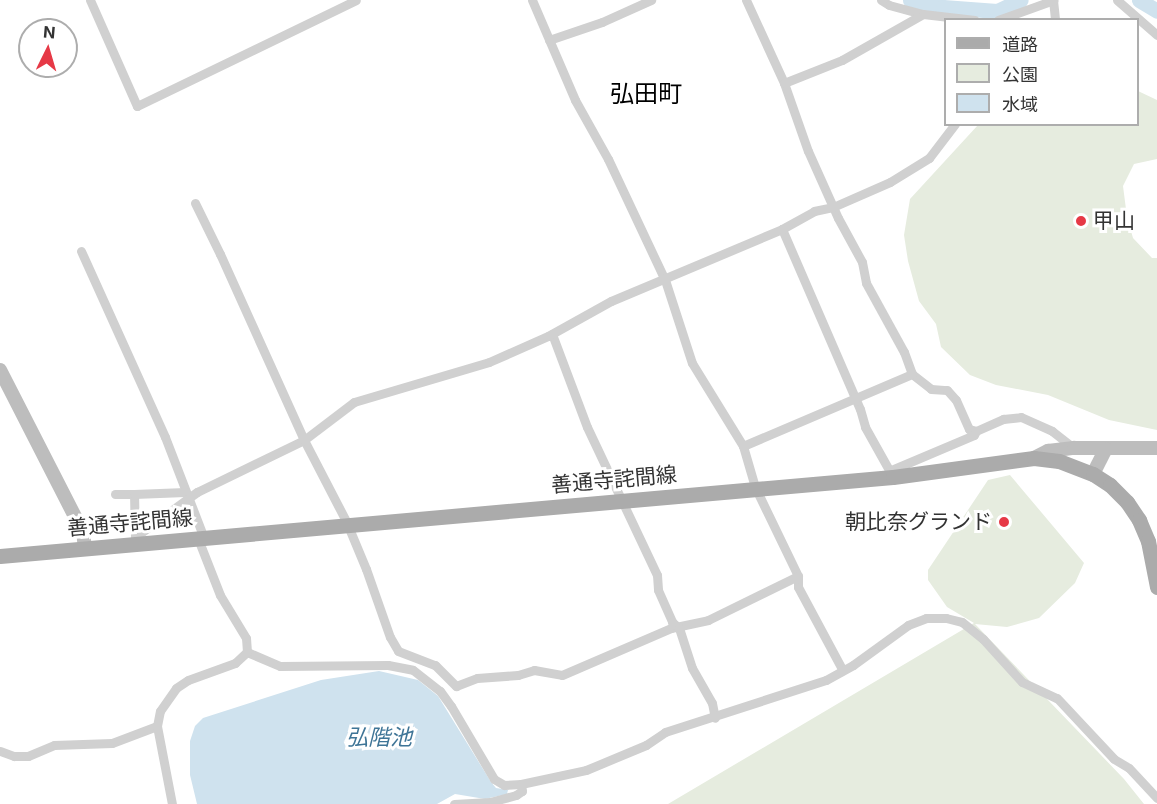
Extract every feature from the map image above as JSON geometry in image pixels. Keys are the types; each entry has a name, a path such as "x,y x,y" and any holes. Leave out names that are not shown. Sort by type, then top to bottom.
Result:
{"main road":[{"name":"善通寺詫間線","path":"0,556 86,548 136,540 201,538 623,501 1034,458 1059,461 1093,474 1110,485 1139,520 1152,558 1157,587"}],"street":[{"path":"90,0 137,106 356,0"},
{"path":"532,0 575,100 608,159 664,280 692,363 743,446 755,488 798,576 798,587 842,669"},
{"path":"549,40 602,22 651,0"},
{"path":"746,0 784,83 797,125 833,207 862,262 866,283 904,352 912,374 931,388 947,390 956,400 969,429 976,431"},
{"path":"881,0 889,5 923,14 958,18"},
{"path":"1004,18 1054,0 1056,18"},
{"path":"1118,0 1139,18"},
{"path":"784,83 842,60 923,14"},
{"path":"1139,18 1157,34"},
{"path":"136,540 186,496 304,440 354,402 489,362 552,334 611,301 782,229 814,211 833,207 890,182 929,158 953,126"},
{"path":"195,203 366,569 395,648 435,665 456,686 477,678 518,675 534,670 562,675 671,628 708,620 798,576"},
{"path":"782,229 865,427 891,474 1003,419 1021,417 1052,431 1074,448"},
{"path":"81,251 165,436 220,595 246,639 247,652"},
{"path":"552,334 587,427 657,575 658,590 672,622 679,628 692,668 712,703 716,718"},
{"path":"0,370 83,532 86,548"},
{"path":"743,446 912,374"},
{"path":"1034,458 1048,451 1074,448 1157,448"},
{"path":"1093,474 1106,448"},
{"path":"115,494 186,496"},
{"path":"134,494 136,540"},
{"path":"247,652 280,666 388,665 413,670 440,691 494,779 504,785 522,784 586,770 646,745 665,732 716,718 796,688 826,680 842,669 853,665 908,625 926,618 946,618 962,622 983,639 1022,682 1057,698 1114,759 1129,768 1157,798"},
{"path":"172,804 157,726 160,711 176,688 188,680 235,663 247,652"},
{"path":"0,751 14,756 28,756 54,745 112,743 157,726"},
{"path":"454,804 490,802 516,795 522,791 522,784"}],"green space":[{"path":"1139,91 1157,100 1157,159 1134,164 1123,186 1127,217 1133,238 1152,258 1157,258 1157,430 1109,420 1048,395 996,385 970,375 941,347 936,324 919,301 908,261 904,235 910,199 977,126 1139,126"},
{"path":"1010,475 1084,563 1075,583 1039,618 1007,627 975,624 1124,779 1144,804 668,804 974,623 947,607 928,580 928,570 988,480"}],"water":[{"name":"弘階池","path":"379,671 418,680 438,696 491,782 496,788 508,790 507,794 485,799 455,794 437,804 197,804 190,775 190,741 195,726 203,718 321,680"}],"waterway":[{"path":"910,0 943,7 997,11 1021,0"},
{"path":"1139,0 1157,11"}],"place":[{"name":"甲山","path":"1081,221"},
{"name":"朝比奈グランド","path":"1004,522"}],"district":[{"name":"弘田町","path":"646,94"}]}
